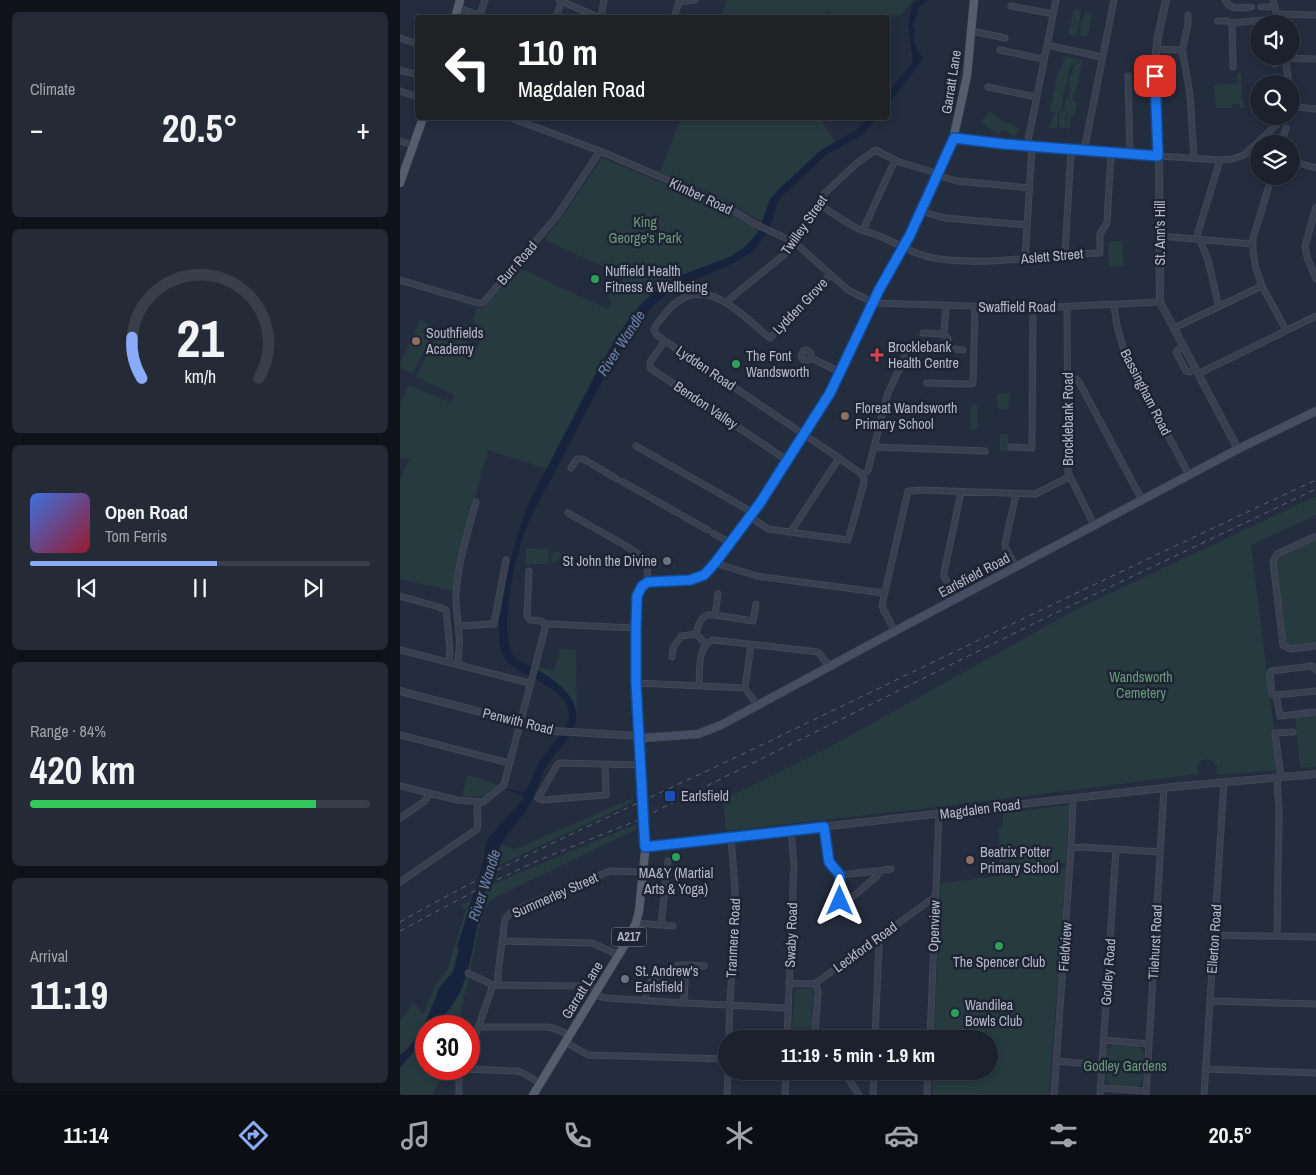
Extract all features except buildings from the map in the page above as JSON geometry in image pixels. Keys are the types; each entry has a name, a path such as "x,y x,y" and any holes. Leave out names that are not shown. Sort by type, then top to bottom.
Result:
{"main road":[{"name":"Garratt Lane","path":"533,1095 619,955 636,923 639,910 645,847 636,683 637,596 642,586 648,582 654,580 679,582 697,579 708,571 788,461 830,393 904,247 954,138 967,76 974,0"},
{"path":"400,183 422,120"},
{"name":"Earlsfield Road","path":"639,736 649,738 698,734 721,725 895,630 1238,449 1316,411"}],"street":[{"path":"459,4 480,15 485,0"},
{"path":"557,15 561,0 594,15"},
{"path":"601,15 604,0"},
{"path":"675,15 677,1 695,0"},
{"path":"1025,259 1030,188 1030,146 1036,97 1056,0"},
{"path":"1084,151 1114,0"},
{"name":"St. Ann's Hill","path":"1166,0 1156,49 1155,76 1160,302 1238,449"},
{"path":"1225,0 1234,8 1250,7"},
{"path":"1273,0 1277,14 1316,15"},
{"path":"1011,6 1053,14"},
{"path":"1262,7 1275,7"},
{"path":"1188,15 1188,25 1182,51 1190,95 1194,158"},
{"path":"1218,21 1250,23"},
{"path":"1232,23 1234,67"},
{"path":"972,31 1005,38"},
{"path":"400,38 415,43"},
{"path":"1047,45 1102,57"},
{"path":"1156,49 1182,51"},
{"path":"1000,50 1044,59"},
{"path":"1300,58 1316,59"},
{"path":"400,70 415,74"},
{"path":"1128,76 1130,154"},
{"path":"988,87 1036,97"},
{"path":"400,91 415,96"},
{"path":"1300,107 1316,109"},
{"name":"Kimber Road","path":"516,120 600,151 706,196 759,226 794,242 850,292 874,303"},
{"path":"954,138 1071,150 1220,160 1244,155 1276,125"},
{"path":"1284,135 1286,128"},
{"path":"400,141 413,145"},
{"name":"Twilley Street","path":"726,302 779,260 794,242 816,205 832,186 875,150 896,160 957,181 1030,188"},
{"path":"1065,254 1071,150"},
{"name":"Burr Road","path":"400,280 478,304 483,303 557,216 600,151"},
{"name":"Aslett Street","path":"818,204 863,230 920,254 940,259 983,261 1100,253 1100,234 1107,223 1111,153"},
{"path":"863,230 896,160"},
{"path":"1219,306 1208,260 1198,239 1220,160"},
{"path":"1300,164 1316,168"},
{"path":"1269,185 1252,244 1256,269 1262,286 1286,330"},
{"path":"1316,207 1306,246 1306,257 1316,279"},
{"path":"920,211 945,218 1027,225"},
{"path":"1160,236 1252,244"},
{"name":"Lydden Grove","path":"693,294 706,294 726,302 770,338 830,275"},
{"path":"1174,328 1262,286"},
{"name":"Lydden Road","path":"693,294 673,305 656,326 654,330 657,335 863,475"},
{"name":"Swaffield Road","path":"874,303 1033,308 1160,302"},
{"name":"Bassingham Road","path":"1114,305 1117,326 1125,354 1189,475"},
{"path":"946,306 944,334 948,339 948,349"},
{"path":"927,383 973,384 975,306"},
{"name":"Brocklebank Road","path":"1067,307 1067,466 1070,477 1094,525"},
{"path":"1011,448 1032,448 1034,414 1033,308"},
{"path":"1197,372 1316,316"},
{"path":"923,333 944,334"},
{"name":"Bendon Valley","path":"665,340 650,362 650,368 788,461"},
{"path":"636,446 750,514 768,529 790,534 848,540 864,483 863,475 868,470 888,393 910,346"},
{"path":"935,347 963,350"},
{"path":"811,358 840,372"},
{"path":"1068,379 1076,379 1079,382 1142,500"},
{"path":"874,447 985,451"},
{"path":"571,468 575,461 580,458 729,542"},
{"path":"790,534 839,458"},
{"path":"895,630 882,605 906,492 910,490 1035,494 1070,477"},
{"path":"955,599 944,573 961,492"},
{"path":"1016,494 1005,544 1016,567"},
{"path":"457,664 460,649 456,594 458,572 476,502"},
{"path":"568,513 640,555 647,562 646,575 648,582"},
{"path":"1316,536 1277,554 1273,562 1281,641 1283,645 1291,650 1316,646"},
{"path":"458,626 494,624 506,560"},
{"path":"715,563 758,576 884,593"},
{"path":"529,571 527,616 530,620 546,625 636,628"},
{"path":"715,615 718,594"},
{"path":"400,596 446,610 450,650 449,662"},
{"path":"754,621 756,604"},
{"path":"696,634 701,618 706,615 760,622"},
{"path":"400,786 457,800 478,802 483,802 502,788 546,625"},
{"path":"696,634 706,644"},
{"path":"672,657 673,648 681,636 696,634"},
{"path":"699,686 702,650 706,644 713,640 750,646 818,652 829,666"},
{"path":"750,646 745,688 757,705"},
{"path":"400,650 530,681"},
{"path":"1316,670 1312,666 1271,671 1270,674 1272,694 1316,691"},
{"path":"636,683 745,688"},
{"name":"Penwith Road","path":"400,691 562,732 639,736"},
{"path":"1276,695 1280,716 1316,712"},
{"path":"1277,936 1280,812 1275,733 1293,732"},
{"path":"400,735 510,763"},
{"path":"605,765 606,795 542,800 538,798 556,765 560,763 640,765"},
{"name":"Magdalen Road","path":"645,847 1164,788 1316,774"},
{"name":"Ellerton Road","path":"1204,1095 1224,782"},
{"name":"Tilehurst Road","path":"1146,1093 1164,788"},
{"path":"400,818 425,801 429,794"},
{"name":"Fieldview","path":"1054,1095 1073,798"},
{"path":"400,882 477,829 476,810 478,802"},
{"name":"Openview","path":"930,1030 939,814"},
{"path":"824,827 829,862 840,875 840,901 844,904 877,876 878,871"},
{"name":"Swaby Road","path":"787,1030 794,866 791,830"},
{"name":"Tranmere Road","path":"729,1030 735,922 735,880 731,838"},
{"path":"1071,848 1083,847 1160,852"},
{"name":"Godley Road","path":"1100,1095 1116,849"},
{"path":"661,925 668,861"},
{"path":"840,875 891,869"},
{"name":"Summerley Street","path":"480,1022 496,985 505,919 511,912 610,871 643,872"},
{"name":"Leckford Road","path":"816,983 936,896"},
{"path":"636,923 673,926"},
{"path":"1215,935 1316,937"},
{"path":"875,1030 879,942 877,938"},
{"path":"502,940 592,943 619,955"},
{"path":"678,965 704,966"},
{"path":"684,1003 686,965"},
{"path":"468,973 496,985 593,987 596,992 606,998 788,1008"},
{"path":"645,1000 648,986 652,980 656,976 665,975"},
{"path":"790,983 816,983 818,992 815,1030"},
{"path":"1211,1002 1316,1004"},
{"path":"480,1027 548,1027 556,1029 588,1055 718,1059"},
{"path":"1104,1040 1149,1044"},
{"path":"1056,1061 1102,1065"},
{"path":"1206,1069 1316,1073"},
{"path":"480,1070 523,1073 540,1083"},
{"path":"459,1080 459,1095"},
{"path":"727,1095 728,1080"},
{"path":"785,1095 786,1080"},
{"path":"849,1080 859,1095"},
{"path":"873,1095 874,1080"},
{"path":"927,1095 928,1080"},
{"path":"1100,1088 1146,1093"}],"green space":[{"path":"727,0 914,0 900,15 831,15 830,10 826,15 722,15"},
{"path":"1074,9 1079,10 1081,13 1077,35 1073,36 1068,35"},
{"path":"1084,13 1092,14 1088,36 1083,37 1079,35"},
{"path":"1065,56 1080,60 1073,66 1070,65 1066,87 1064,88 1062,109 1058,113 1057,128 1049,128 1055,114 1050,111 1058,71 1060,71 1064,57 1066,60"},
{"path":"1083,60 1073,101 1077,103 1075,115 1071,116 1069,130 1066,128 1068,113 1064,109 1066,98 1069,98 1071,88 1068,87 1072,72"},
{"path":"1237,73 1241,73 1242,99 1245,108 1240,108 1240,104 1232,104 1232,108 1216,108 1214,85 1238,83"},
{"path":"1063,110 1067,113 1065,128 1059,127 1059,113"},
{"path":"989,111 1007,124 1008,122 1020,129 1014,137 1003,129 999,135 981,122"},
{"name":"King George's Park","path":"680,120 821,120 835,142 821,150 770,199 763,223 720,197 660,172"},
{"name":"King George's Park","path":"602,158 716,205 759,231 738,252 664,284 637,308 604,358 547,469 488,450 455,569 453,591 400,579 400,482 403,471 410,459 400,458 400,404 409,385 451,403 454,395 416,377 438,330 477,347 483,334 473,320 477,307 483,309 519,268 608,309 611,303 608,296 610,292 616,294 624,276 547,241 545,238 562,217"},
{"path":"1122,241 1124,266 1109,267 1108,242"},
{"path":"420,320 435,327 413,374 400,368 400,364"},
{"path":"999,393 1010,393 1008,409 998,409 997,395"},
{"path":"971,405 978,405 977,430 970,430"},
{"path":"1000,434 1008,434 1008,451 1000,451"},
{"name":"Wandsworth Cemetery","path":"1316,496 1316,515 1251,545 1279,770 1217,775 1217,765 1209,759 1200,760 1201,764 1197,764 1198,774 939,807 726,831 723,800 826,749 1079,608"},
{"path":"1316,539 1316,644 1293,646 1285,642 1275,563 1279,555"},
{"path":"526,548 549,549 548,564 525,564"},
{"path":"552,552 560,552 562,555 555,563 550,563"},
{"path":"560,649 576,650 577,716 576,710 538,670 538,667 554,671"},
{"path":"1316,714 1316,767 1300,768 1295,716"},
{"path":"467,775 499,785 485,796 462,796"},
{"path":"633,798 633,802 489,870 500,845 515,849"},
{"name":"The Spencer Club","path":"1069,805 1066,862 1059,863 1059,869 1066,868 1049,1095 932,1095 933,1080 998,1080 998,1030 934,1030 941,883 999,876 999,826 1003,826 1003,813"},
{"path":"636,824 635,830 494,898 484,906 460,1015 423,1015 436,984 447,970 466,909 460,906 472,900 458,947 468,968 486,887"},
{"path":"795,988 813,990 812,1026 810,1028 793,1028 792,1026"},
{"path":"414,1003 423,1015 415,1015 415,1080 439,1080 433,1095 404,1095 402,1093 400,1095 400,1021"},
{"name":"Godley Gardens","path":"1113,1045 1138,1046 1144,1053 1142,1083 1136,1088 1111,1086 1106,1080 1106,1051"}],"water":[{"path":"920,0 929,0 919,7 913,27 915,29 914,42 923,59 890,102 890,90 913,62 908,24 913,3"},
{"name":"River Wandle","path":"865,120 875,120 862,135 827,154 778,200 766,235 752,252 730,265 668,293 651,308 622,345 528,524 514,569 508,608 508,641 516,658 561,686 572,699 575,706 575,722 570,736 546,767 534,797 503,842 493,864 487,881 468,968 461,991 444,1015 428,1015 438,989 453,972 459,949 457,948 485,856 487,840 523,799 523,795 507,789 525,792 540,761 563,731 568,721 568,709 564,700 556,692 513,667 506,660 501,650 499,615 501,615 515,544 529,503 602,362 629,319 642,304 664,285 679,276 730,257 746,246 759,231 770,199 821,150 855,131"},
{"path":"415,1040 415,1050 400,1068 400,1055"}],"pier":[{"path":"491,872 488,886 471,894 476,879"}],"tunnel":[{"path":"1250,7 1262,7"}],"railway":[{"path":"400,922 485,876 1316,480"},
{"path":"400,931 488,884 539,860 636,821 1045,618 1316,489"}],"place":[{"name":"Nuffield Health Fitness & Wellbeing","path":"595,279"},
{"name":"Southfields Academy","path":"416,341"},
{"name":"Brocklebank Health Centre","path":"877,355"},
{"name":"The Font Wandsworth","path":"736,364"},
{"name":"Floreat Wandsworth Primary School","path":"845,416"},
{"name":"St John the Divine","path":"667,561"},
{"name":"Earlsfield","path":"670,796"},
{"name":"MA&Y (Martial Arts & Yoga)","path":"676,857"},
{"name":"Beatrix Potter Primary School","path":"970,860"},
{"name":"The Spencer Club","path":"999,946"},
{"name":"St. Andrew's Earlsfield","path":"625,979"},
{"name":"Wandilea Bowls Club","path":"955,1013"}],"route":[{"path":"840,901 840,875 829,862 824,827 645,847 636,683 636,612 638,592 642,586 654,580 679,582 697,579 704,575 760,503 830,393 879,290 910,235 954,138 1004,144 1158,156 1155,76"}]}
